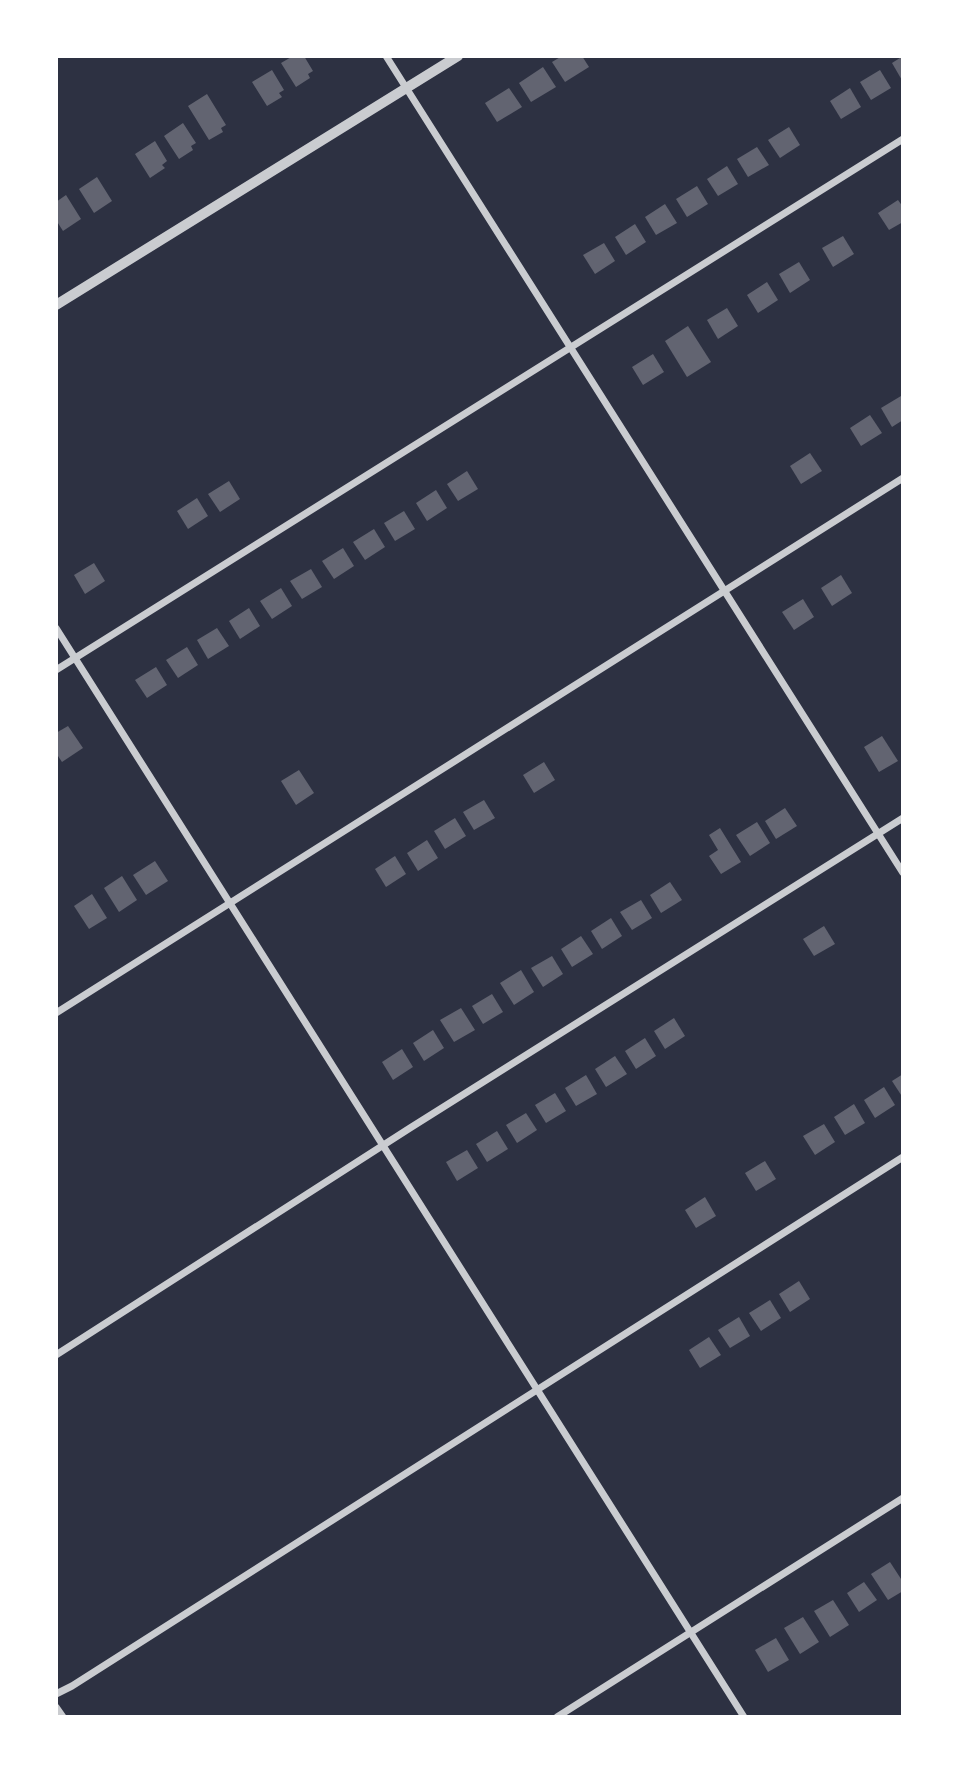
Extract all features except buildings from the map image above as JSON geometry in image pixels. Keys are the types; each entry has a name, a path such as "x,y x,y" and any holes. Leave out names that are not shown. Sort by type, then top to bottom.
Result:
{"street":[{"path":"386,56 903,873"},
{"path":"56,305 458,56"},
{"path":"56,670 903,139"},
{"path":"56,1013 903,478"},
{"path":"56,628 744,1717"},
{"path":"56,1354 903,818"},
{"path":"56,1694 903,1157"},
{"path":"557,1717 903,1498"},
{"path":"56,1707 62,1717"}]}
